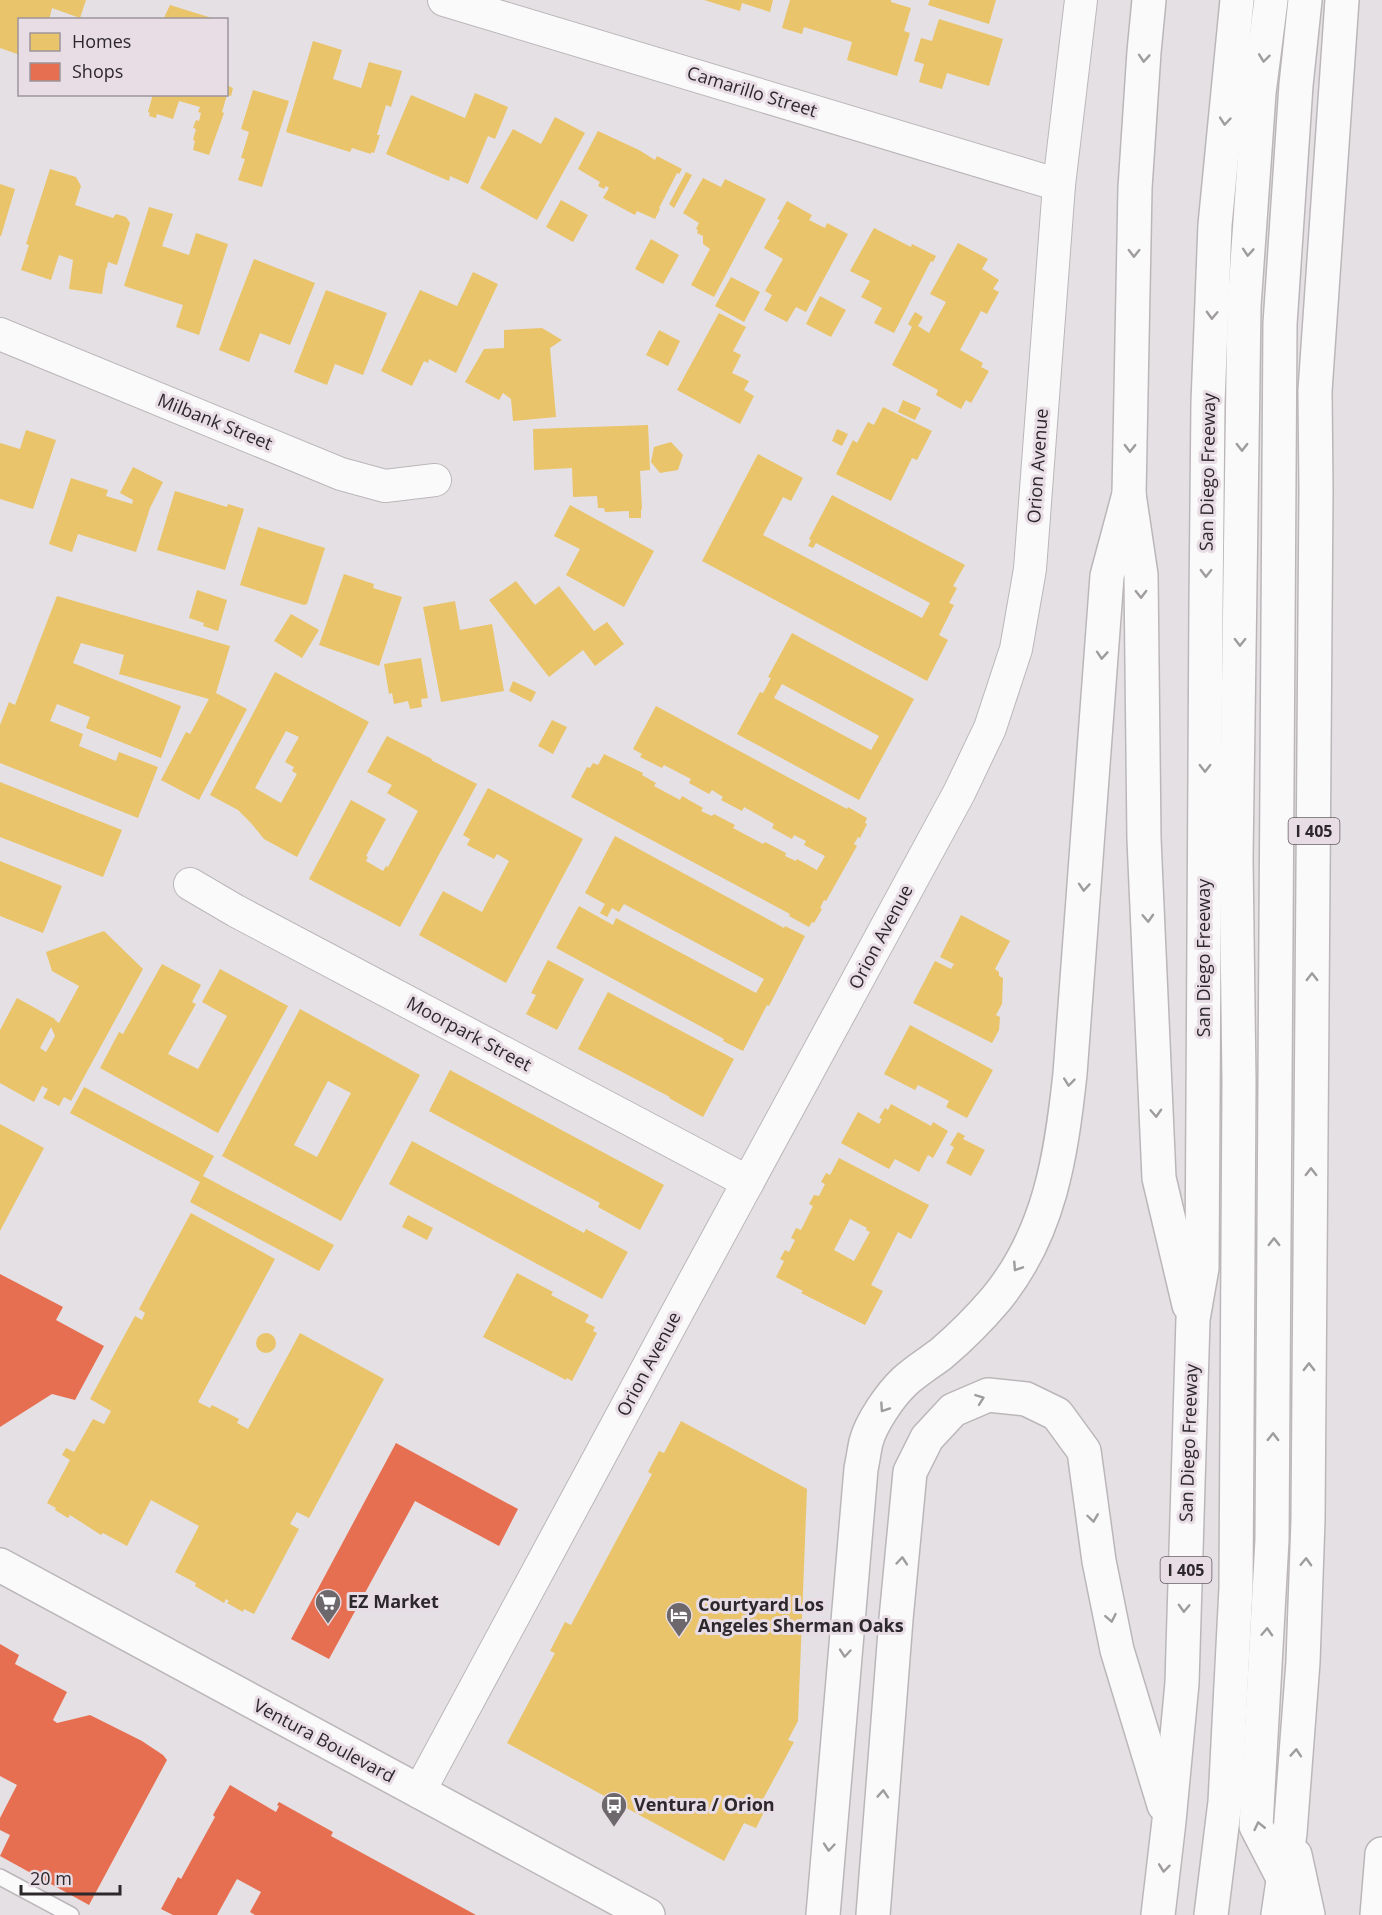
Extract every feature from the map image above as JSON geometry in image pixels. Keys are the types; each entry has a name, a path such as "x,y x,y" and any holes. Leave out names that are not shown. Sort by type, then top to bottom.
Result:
{"main road":[{"path":"1149,0 1136,188 1129,494 1141,575 1144,839 1159,1178 1192,1319"},
{"name":"San Diego Freeway","path":"1158,1915 1182,1683 1192,1319 1203,1268 1208,403 1215,225 1237,0"},
{"path":"1211,1915 1225,1802 1236,1588 1239,1081 1236,858 1245,306 1259,93 1271,0"},
{"path":"1284,1878 1256,1826 1272,1540 1280,324 1296,85 1305,0"},
{"name":"I 405","path":"1278,1915 1290,1833 1303,1662 1308,1520 1316,391 1342,0"},
{"path":"823,1915 861,1469 867,1440 882,1409 904,1382 974,1324 997,1298 1021,1262 1039,1227 1054,1179 1064,1133 1107,576 1129,494"},
{"path":"873,1915 910,1472 927,1438 953,1410 988,1395 1026,1398 1058,1414 1084,1451 1099,1561 1117,1650 1169,1821"},
{"name":"Ventura Boulevard","path":"0,1565 648,1915"},
{"path":"1290,1833 1308,1915"},
{"path":"1377,1915 1382,1854"}],"street":[{"name":"Camarillo Street","path":"444,0 1059,185"},
{"name":"Orion Avenue","path":"419,1792 959,793 990,728 1016,649 1030,569 1059,185 1081,0"},
{"name":"Milbank Street","path":"0,334 341,474 385,486 435,480"},
{"name":"Moorpark Street","path":"190,884 246,916 748,1182"}],"lane":[{"path":"0,1877 70,1915"}],"building: Homes":[{"path":"0,0 86,0 80,18 52,8 50,18 18,18 18,54 0,48"},
{"path":"704,0 773,0 770,12 742,3 740,11"},
{"path":"790,0 891,0 891,2 911,8 904,31 910,33 897,76 847,60 852,42 804,27 802,34 782,28"},
{"path":"930,0 996,0 989,24 928,5"},
{"path":"170,5 212,18 164,18"},
{"path":"939,19 1003,39 989,86 947,73 942,89 919,82 924,64 914,61 921,38 932,41"},
{"path":"313,41 342,50 333,79 361,88 369,62 402,71 391,107 386,105 374,153 352,148 350,152 286,132"},
{"path":"228,86 233,88 231,96 228,95"},
{"path":"253,90 289,101 262,187 238,180 245,159 241,158 249,132 241,129"},
{"path":"475,93 508,107 495,139 488,136 468,184 450,176 449,181 386,154 411,95 465,118"},
{"path":"152,96 227,96 222,112 224,113 209,155 193,150 196,129 193,128 196,120 199,121 200,107 179,101 173,119 157,114 156,118 149,116"},
{"path":"555,117 585,133 537,220 480,188 513,129 541,144"},
{"path":"598,131 655,160 657,156 682,169 679,174 677,173 655,219 637,211 635,215 603,198 609,188 606,186 604,189 598,186 600,182 578,169"},
{"path":"50,169 76,177 81,186 75,205 113,218 116,214 126,217 130,223 117,265 108,262 102,294 69,289 73,260 59,255 51,280 21,270 29,245 26,244"},
{"path":"686,172 692,175 674,208 669,204"},
{"path":"703,178 721,187 725,179 766,199 714,297 691,285 710,249 703,244 703,236 697,233 699,223 683,213"},
{"path":"0,184 15,189 1,236 0,236"},
{"path":"561,200 588,215 573,242 546,227"},
{"path":"787,201 812,215 809,220 825,228 827,223 848,234 806,312 796,307 787,322 764,310 772,295 765,291 783,259 764,248 780,220 777,219"},
{"path":"149,207 173,214 162,246 189,255 196,233 228,244 199,335 176,327 183,305 124,286"},
{"path":"874,228 911,247 912,244 936,256 933,262 931,261 894,333 874,323 882,308 861,297 870,281 850,271"},
{"path":"651,239 679,255 663,284 635,269"},
{"path":"958,243 988,259 982,269 999,280 993,289 999,292 987,314 981,311 960,350 983,363 981,367 989,371 971,403 966,400 961,409 936,395 938,390 892,365 912,327 908,324 915,312 923,317 918,326 929,333 946,302 930,294"},
{"path":"254,259 315,283 290,345 260,333 249,362 219,350"},
{"path":"473,272 498,284 456,373 429,359 428,363 424,361 412,386 381,371 420,290 457,306"},
{"path":"731,277 760,292 744,322 715,306"},
{"path":"326,290 387,313 363,375 335,364 327,385 294,372"},
{"path":"820,296 846,310 831,337 806,324"},
{"path":"719,313 746,327 733,351 741,355 732,373 749,381 744,390 754,396 740,424 677,390"},
{"path":"542,328 562,340 550,348 556,417 513,421 511,399 503,393 499,400 465,382 484,349 504,348 504,330"},
{"path":"659,330 680,341 668,366 646,355"},
{"path":"903,400 921,408 915,420 898,412"},
{"path":"883,407 932,431 917,460 912,458 891,501 836,474 853,440 857,443 868,422 874,425"},
{"path":"648,425 650,470 640,471 641,518 629,518 629,511 605,512 604,508 598,508 597,496 573,497 572,468 534,470 533,429"},
{"path":"837,429 848,434 842,446 832,441"},
{"path":"26,430 56,440 33,509 0,499 0,443 20,449"},
{"path":"671,442 683,455 678,470 660,473 651,462 654,447"},
{"path":"758,454 803,478 791,501 783,497 763,535 922,618 930,603 816,543 813,548 808,546 811,540 809,539 832,495 965,565 953,586 957,588 949,603 954,605 939,635 948,640 927,681 702,561"},
{"path":"133,467 163,482 150,508 136,552 78,534 72,552 49,544 71,478 108,490 106,496 132,504 133,500 120,493"},
{"path":"175,491 227,507 228,504 244,509 225,570 157,550"},
{"path":"570,505 654,551 624,607 566,575 580,549 554,536"},
{"path":"258,527 325,548 307,604 240,585"},
{"path":"344,574 374,584 373,588 402,597 379,666 319,645"},
{"path":"516,581 535,605 559,586 594,631 607,622 624,644 595,666 583,650 549,677 489,600"},
{"path":"197,590 227,600 218,631 189,618"},
{"path":"57,596 230,646 216,693 247,709 199,800 161,780 186,732 190,734 209,699 119,674 124,655 81,643 73,663 181,706 161,758 86,728 90,717 57,704 50,721 83,734 79,746 116,761 119,752 158,767 138,818 0,763 0,725 9,702 15,705"},
{"path":"455,601 460,630 492,624 504,691 441,702 423,607"},
{"path":"291,614 319,630 302,658 274,641"},
{"path":"792,633 914,699 859,800 737,734 760,692 763,693 771,678 768,677","holes":["782,684 879,736 871,750 774,698"]},
{"path":"421,658 428,698 421,699 422,707 410,709 408,701 394,704 392,693 389,694 384,664"},
{"path":"275,672 369,722 297,857 264,839 238,810 210,795","holes":["286,731 299,737 285,762 294,767 292,771 297,774 281,803 255,788"]},
{"path":"513,681 536,692 531,702 509,691"},
{"path":"656,706 867,818 865,823 867,824 860,838 858,837 854,844 857,846 826,901 824,900 814,923 812,922 809,927 789,916 790,914 571,797 587,767 590,768 593,763 598,765 604,754 643,773 642,775 656,783 654,786 680,800 682,796 703,808 701,811 712,816 714,814 735,825 733,828 817,870 825,856 804,845 806,841 794,835 792,839 772,828 774,824 744,807 742,811 721,800 723,797 712,790 709,794 689,783 691,779 664,765 662,768 640,757 642,754 633,749"},
{"path":"552,720 567,727 553,754 538,746"},
{"path":"387,736 477,784 400,927 309,879 351,800 386,819 366,856 368,857 366,861 383,871 386,866 388,867 418,811 387,793 392,785 367,772"},
{"path":"0,782 122,830 103,877 0,837"},
{"path":"488,788 583,839 506,983 419,935 443,891 482,912 509,861 497,854 494,859 467,845 470,839 463,835"},
{"path":"615,836 784,928 785,926 805,936 743,1051 556,948 579,906 613,925 616,918 756,993 764,979 624,904 619,912 612,908 607,917 600,913 605,904 585,893"},
{"path":"0,861 62,886 43,933 0,916"},
{"path":"961,915 1010,941 995,969 1003,978 1002,1004 996,1015 1000,1017 999,1030 992,1043 913,1003 935,961 951,969 954,964 940,957"},
{"path":"104,931 143,969 71,1101 64,1097 59,1106 43,1098 48,1089 42,1086 34,1102 0,1083 0,1030 17,998 59,1023 79,986 52,971 46,952","holes":["51,1027 55,1036 46,1052 40,1048"]},
{"path":"548,960 584,979 557,1030 526,1014 536,995 531,993"},
{"path":"162,964 201,985 192,1002 196,1004 168,1054 198,1069 227,1016 202,1002 220,969 288,1006 218,1133 100,1068 119,1032 123,1034"},
{"path":"608,992 734,1059 703,1117 578,1049"},
{"path":"300,1009 420,1075 341,1221 222,1156","holes":["328,1081 351,1093 317,1157 294,1145"]},
{"path":"910,1025 993,1070 967,1118 946,1107 949,1101 918,1085 915,1090 884,1074"},
{"path":"450,1070 664,1185 640,1230 598,1207 600,1203 429,1111"},
{"path":"84,1087 214,1156 203,1176 334,1245 319,1271 190,1202 200,1182 70,1113"},
{"path":"891,1104 931,1126 933,1122 948,1131 933,1158 928,1155 919,1172 895,1159 889,1169 841,1143 858,1112 879,1124 882,1119 879,1118 885,1108 888,1110"},
{"path":"0,1124 44,1148 0,1231"},
{"path":"958,1132 965,1136 963,1139 985,1150 971,1176 946,1163 954,1147 950,1145"},
{"path":"412,1141 584,1233 586,1229 628,1252 602,1299 389,1184"},
{"path":"839,1158 929,1205 911,1239 898,1232 871,1285 883,1291 865,1325 801,1293 803,1291 776,1277 784,1261 780,1259 785,1250 789,1252 795,1240 791,1238 796,1228 801,1230 813,1206 809,1204 814,1195 819,1196 825,1184 821,1182 826,1173 830,1175","holes":["850,1219 867,1228 866,1230 870,1232 854,1261 834,1250"]},
{"path":"191,1213 275,1259 198,1402 210,1408 212,1405 239,1419 237,1423 248,1429 300,1333 384,1379 309,1518 297,1512 290,1524 299,1529 254,1614 244,1609 243,1612 227,1603 229,1601 226,1599 224,1603 195,1586 196,1583 175,1572 199,1526 151,1500 127,1546 103,1533 101,1535 70,1515 68,1518 47,1503 70,1460 62,1455 66,1448 74,1452 93,1419 104,1424 111,1411 90,1399 135,1316 142,1320 145,1313 139,1309"},
{"path":"408,1215 433,1228 427,1240 402,1227"},
{"path":"517,1273 553,1292 551,1295 589,1315 585,1322 595,1327 593,1331 597,1333 572,1381 483,1337"},
{"path":"262,1333 270,1333 276,1339 276,1347 270,1353 262,1353 256,1347 256,1339"},
{"name":"Courtyard Los Angeles Sherman Oaks","path":"681,1421 807,1489 798,1721 788,1740 794,1742 762,1801 768,1804 756,1828 744,1823 724,1861 507,1743 555,1653 550,1651 565,1622 571,1625 652,1474 648,1472 659,1451 664,1453"}],"building: Shops":[{"path":"0,1274 63,1307 56,1320 104,1346 75,1400 52,1394 0,1427"},
{"path":"396,1443 518,1509 499,1546 415,1501 329,1659 291,1639"},
{"path":"0,1644 19,1655 15,1664 67,1692 53,1720 57,1723 90,1715 142,1741 167,1760 89,1905 0,1856 10,1835 0,1830 0,1818 17,1785 0,1776"},
{"path":"230,1785 276,1812 279,1802 333,1832 331,1836 476,1915 255,1915 250,1912 261,1892 237,1879 217,1915 173,1915 161,1909 178,1877 181,1879"}],"place":[{"name":"EZ Market","path":"328,1625"},
{"name":"Courtyard Los Angeles Sherman Oaks","path":"679,1638"},
{"name":"Ventura / Orion","path":"614,1828"}]}
